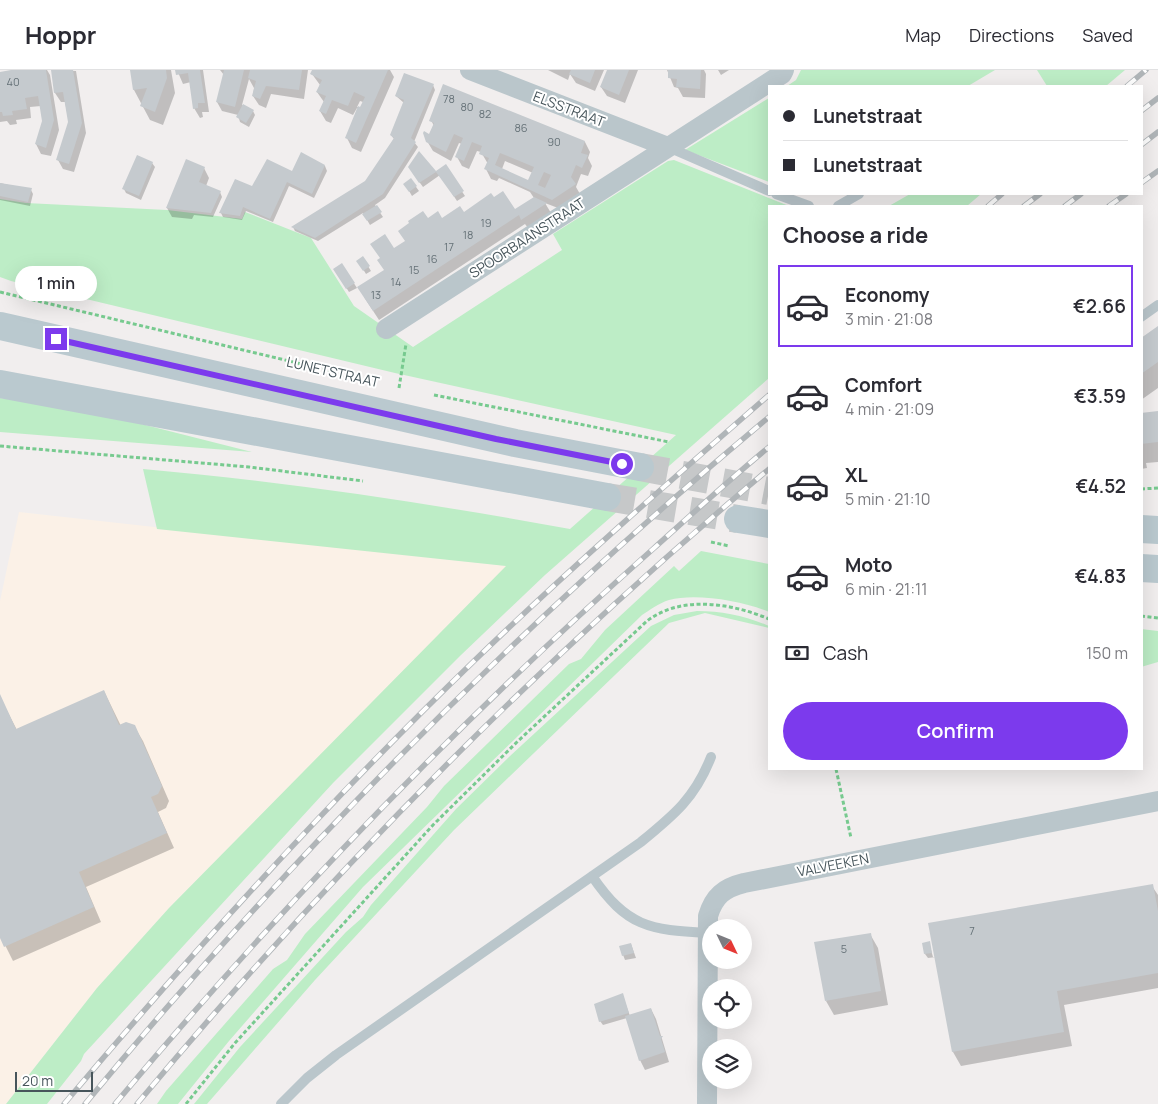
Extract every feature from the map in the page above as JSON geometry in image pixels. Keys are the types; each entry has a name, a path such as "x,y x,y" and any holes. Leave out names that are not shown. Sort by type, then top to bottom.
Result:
{"main road":[{"path":"0,326 486,437 640,467"},
{"path":"0,384 607,496"},
{"path":"738,519 768,524"},
{"path":"1143,529 1158,530"},
{"path":"1143,568 1158,569"}],"street":[{"name":"ELSSTRAAT","path":"470,70 668,147"},
{"name":"SPOORBAANSTRAAT","path":"386,329 782,74 784,70"},
{"name":"VALVEEKEN","path":"708,919 712,904 719,894 731,886 1158,801"},
{"name":"VALVEEKEN","path":"707,1104 708,969"}],"lane":[{"path":"668,147 768,191"},
{"path":"779,195 806,205"},
{"path":"840,205 857,195"},
{"path":"1143,316 1158,305"},
{"path":"281,1104 307,1078 336,1055 641,842 679,810 702,781 711,757"},
{"path":"592,876 605,895 621,911 646,926 678,932 702,933"}],"path":[{"name":"LUNETSTRAAT","path":"0,292 332,372"},
{"path":"399,388 406,345"},
{"name":"LUNETSTRAAT","path":"390,385 409,390"},
{"path":"428,394 669,442"},
{"path":"0,446 249,467 369,482"},
{"path":"1143,489 1158,488"},
{"path":"186,1104 235,1043 433,826 518,741 646,621 671,607 697,604 731,608 768,619"},
{"path":"1143,616 1158,618"},
{"path":"836,770 856,861"}],"shaded area":[{"path":"19,512 507,566 169,908 97,988 6,1104 0,1104 0,601"}],"green space":[{"path":"801,70 995,70 970,85 788,85 796,80"},
{"path":"1037,70 1125,70 1107,85 1046,85"},
{"path":"768,99 768,182 685,150"},
{"path":"674,160 786,205 768,205 768,379 545,575 461,655 333,783 84,1054 81,1061 47,1104 6,1104 97,988 169,908 506,566 157,529 143,469 357,494 464,510 570,529 676,435 395,373 11,281 0,277 0,199 26,203 167,210 242,219 245,212 311,238 354,306 413,347 562,250 553,234 668,161"},
{"path":"908,195 980,195 968,205 891,205"},
{"path":"0,398 82,409 252,452 0,432"},
{"path":"701,551 768,564 768,612 746,604 692,597 669,600 642,615 363,887 229,1041 178,1104 157,1104 166,1091 273,969 287,960 305,934 427,807 444,786 569,664 581,659 605,630 674,566 679,571"},
{"path":"697,611 725,613 760,622 768,626 768,628 705,613 669,623 454,830 315,980 207,1104 194,1104 240,1047 346,932 363,917 371,905 456,809 510,756 651,626 674,615"},
{"path":"1143,629 1158,631 1158,662 1143,666"}],"building":[{"path":"11,70 46,70 54,120 46,148 35,144 42,121 38,96 25,98 27,109 12,111 13,115 3,116 2,112 0,112 0,72"},
{"path":"51,70 73,70 82,123 69,164 56,160 68,122 63,92 54,93"},
{"path":"130,70 166,70 167,78 155,112 140,106 147,88 133,90"},
{"path":"175,70 200,70 205,103 198,103 198,108 193,109 188,73 176,75"},
{"path":"224,70 244,70 235,107 216,102"},
{"path":"250,70 302,70 299,90 266,86 260,99 252,96 256,81 248,78"},
{"path":"312,70 388,70 356,143 345,138 358,106 360,107 365,97 354,92 348,106 332,100 326,114 319,111 326,96 316,92 322,80 310,74"},
{"path":"571,70 595,70 590,83 569,74"},
{"path":"607,70 629,70 619,95 600,87"},
{"path":"668,70 701,70 700,89 676,87 677,79 668,78"},
{"path":"404,73 434,84 411,138 416,142 383,194 315,238 291,227 365,181 394,138 390,135 404,100 395,96"},
{"path":"443,84 585,141 581,153 588,155 582,168 576,165 571,177 576,184 552,200 484,169 489,158 479,154 482,146 472,142 464,161 455,157 463,138 454,134 446,152 426,142 423,133 424,131 429,134 434,123 429,121","holes":["500,153 534,167 528,180 495,165","544,172 551,175 545,188 538,185"]},
{"path":"243,104 254,110 246,123 236,117"},
{"path":"419,151 436,171 446,164 464,191 454,197 436,172 419,183 408,167"},
{"path":"301,152 325,165 312,194 287,182 270,219 243,207 240,216 219,213 235,179 252,186 267,159 292,171"},
{"path":"137,155 153,162 139,196 122,189"},
{"path":"186,159 205,167 199,182 221,191 211,213 166,208"},
{"path":"411,178 417,186 409,192 403,184"},
{"path":"0,183 32,188 28,202 0,196"},
{"path":"503,191 515,209 534,197 547,203 521,220 519,215 373,311 357,287 384,270 377,260 380,258 370,244 385,234 394,248 405,241 398,231 409,223 408,221 423,211 428,218 438,211 442,218 460,206 464,212 491,193 494,197"},
{"path":"377,205 382,212 367,221 362,214"},
{"path":"363,256 370,266 363,271 356,261"},
{"path":"342,263 355,283 346,289 333,269"},
{"path":"1158,326 1158,362 1143,373 1143,337"},
{"path":"1158,411 1158,442 1143,444 1143,413"},
{"path":"104,690 119,725 126,722 135,725 162,786 158,794 151,797 167,833 79,872 94,907 4,947 0,938 0,694 16,729"},
{"path":"1153,884 1158,911 1158,973 1057,991 1064,1032 952,1052 928,923"},
{"path":"871,933 881,991 825,1001 814,942"},
{"path":"930,941 932,953 924,954 922,943"},
{"path":"631,943 634,953 622,956 619,946"},
{"path":"623,993 629,1013 599,1022 594,1004"},
{"path":"651,1008 660,1036 663,1036 661,1039 665,1052 639,1061 625,1016"}],"tunnel":[{"path":"640,467 768,491"},
{"path":"607,497 738,519"}],"railway":[{"path":"1128,85 1146,70"},
{"path":"1143,109 1158,98"},
{"path":"1143,143 1158,132"},
{"path":"1143,182 1158,171"},
{"path":"989,205 1001,195"},
{"path":"1025,205 1039,195"},
{"path":"1066,205 1080,195"},
{"path":"1110,205 1125,195"},
{"path":"64,1104 263,877 420,714 583,559 768,396"},
{"path":"85,1104 163,1011 244,921 411,745 586,577 768,418"},
{"path":"115,1104 242,958 374,816 511,680 581,614 768,448"},
{"path":"137,1104 284,935 439,773 600,617 768,470"}],"route":[{"path":"56,339 496,439 622,464"}]}
